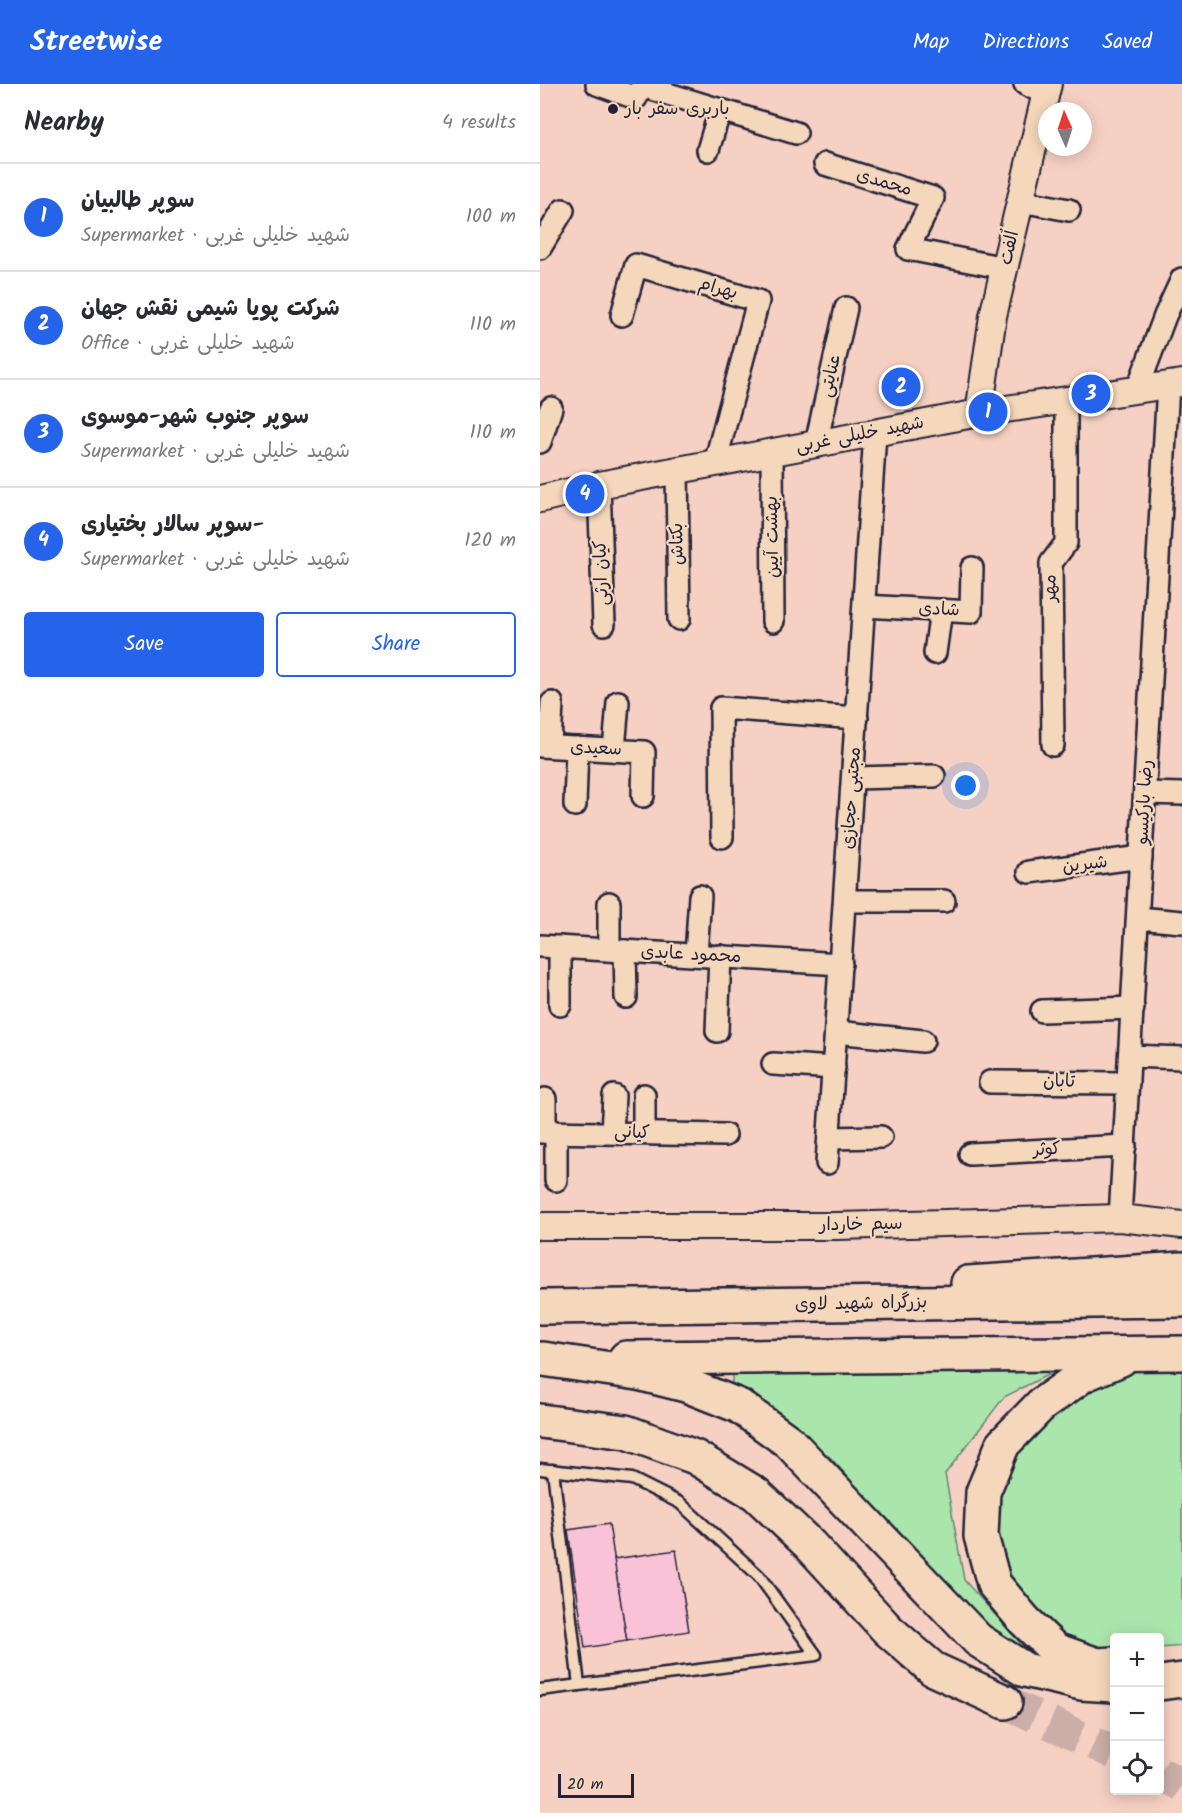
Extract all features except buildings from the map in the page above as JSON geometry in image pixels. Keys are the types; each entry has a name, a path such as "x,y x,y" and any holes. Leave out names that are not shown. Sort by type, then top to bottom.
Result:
{"highway":[{"path":"689,1306 1009,1279 1182,1269"},
{"name":"بزرگراه شهید لاوی","path":"540,1307 1182,1300"},
{"path":"1110,1664 1097,1665 1055,1650 1024,1620 994,1584 981,1536 982,1492 1004,1444 1041,1405 1083,1375 1136,1353"},
{"path":"542,1359 1182,1353"},
{"path":"542,1359 638,1373 686,1385 739,1406 789,1442 978,1640 1025,1670 1081,1683 1110,1685"},
{"path":"540,1421 626,1432 695,1457 756,1494 810,1545 888,1630 933,1669 1005,1702"},
{"path":"1164,1660 1182,1658"},
{"path":"1164,1682 1182,1680"}],"street":[{"path":"597,84 636,98 643,85 796,134"},
{"name":"اُلفت","path":"979,413 993,316 1021,201 1040,87"},
{"path":"708,150 720,110"},
{"name":"محمدی","path":"825,164 933,198 908,249 1005,268"},
{"path":"1021,201 1069,210"},
{"path":"540,248 563,210"},
{"name":"بهرام","path":"622,315 636,265 758,300 715,463"},
{"path":"1137,390 1165,316 1182,279"},
{"name":"عنایتی","path":"816,444 846,308"},
{"name":"شهید خلیلی غربی","path":"540,499 599,485 979,413 1175,384"},
{"name":"رضا بارکیسو","path":"1120,1218 1145,793 1175,384"},
{"name":"مهر","path":"1053,745 1051,563 1066,543 1066,400"},
{"path":"540,442 551,408"},
{"name":"مجتبی حجازی","path":"827,1163 875,433"},
{"name":"بهشت آیین","path":"772,452 773,621"},
{"name":"بکتاش","path":"677,470 680,618"},
{"name":"کیان ارثی","path":"599,485 604,624"},
{"name":"شادی","path":"864,606 971,612 972,568"},
{"path":"935,653 941,610"},
{"path":"614,750 618,702"},
{"path":"545,746 552,703"},
{"path":"722,837 721,708 857,718"},
{"name":"سعیدی","path":"545,746 644,752 643,796"},
{"path":"575,805 577,748"},
{"path":"853,778 934,776"},
{"path":"1145,793 1182,794"},
{"name":"شیرین","path":"1029,872 1141,857"},
{"path":"696,955 700,896"},
{"path":"845,901 944,902"},
{"path":"609,903 626,997"},
{"path":"1138,918 1182,922"},
{"path":"550,947 560,1005"},
{"name":"محمود عابدی","path":"550,947 841,964"},
{"path":"717,1031 720,956"},
{"path":"1042,1011 1132,1008"},
{"path":"836,1032 923,1041"},
{"path":"1130,1056 1182,1059"},
{"path":"773,1064 834,1068"},
{"name":"تابان","path":"990,1082 1128,1083"},
{"path":"644,1095 644,1133"},
{"path":"612,1132 614,1096"},
{"path":"545,1099 547,1132 556,1180"},
{"name":"کیانی","path":"547,1132 724,1135"},
{"path":"829,1138 881,1137"},
{"name":"کوثر","path":"970,1154 1125,1146"},
{"name":"سیم خاردار","path":"540,1226 838,1226 1120,1218 1182,1225"}],"lane":[{"path":"540,1469 632,1479 680,1503 759,1576 816,1654 540,1690"},
{"path":"553,1470 579,1685"}],"green space":[{"path":"1067,1365 1004,1397 945,1474 964,1580 1030,1654 985,1632 831,1458 732,1384 732,1370"},
{"path":"1126,1367 1182,1367 1182,1646 1164,1648 1164,1633 1110,1633 1110,1647 1075,1646 1009,1591 988,1535 996,1483 1042,1414"}],"tunnel":[{"path":"1005,1702 1110,1751"},
{"path":"1164,1775 1182,1785"}],"place":[{"name":"باربری سفر بار","path":"613,109"},
{"name":"شرکت پویا شیمی نقش جهان","path":"901,387"},
{"name":"سوپر جنوب شهر-موسوی","path":"1091,394"},
{"name":"سوپر طالبیان","path":"988,412"},
{"name":"سوپر سالار بختیاری-","path":"585,494"}]}
